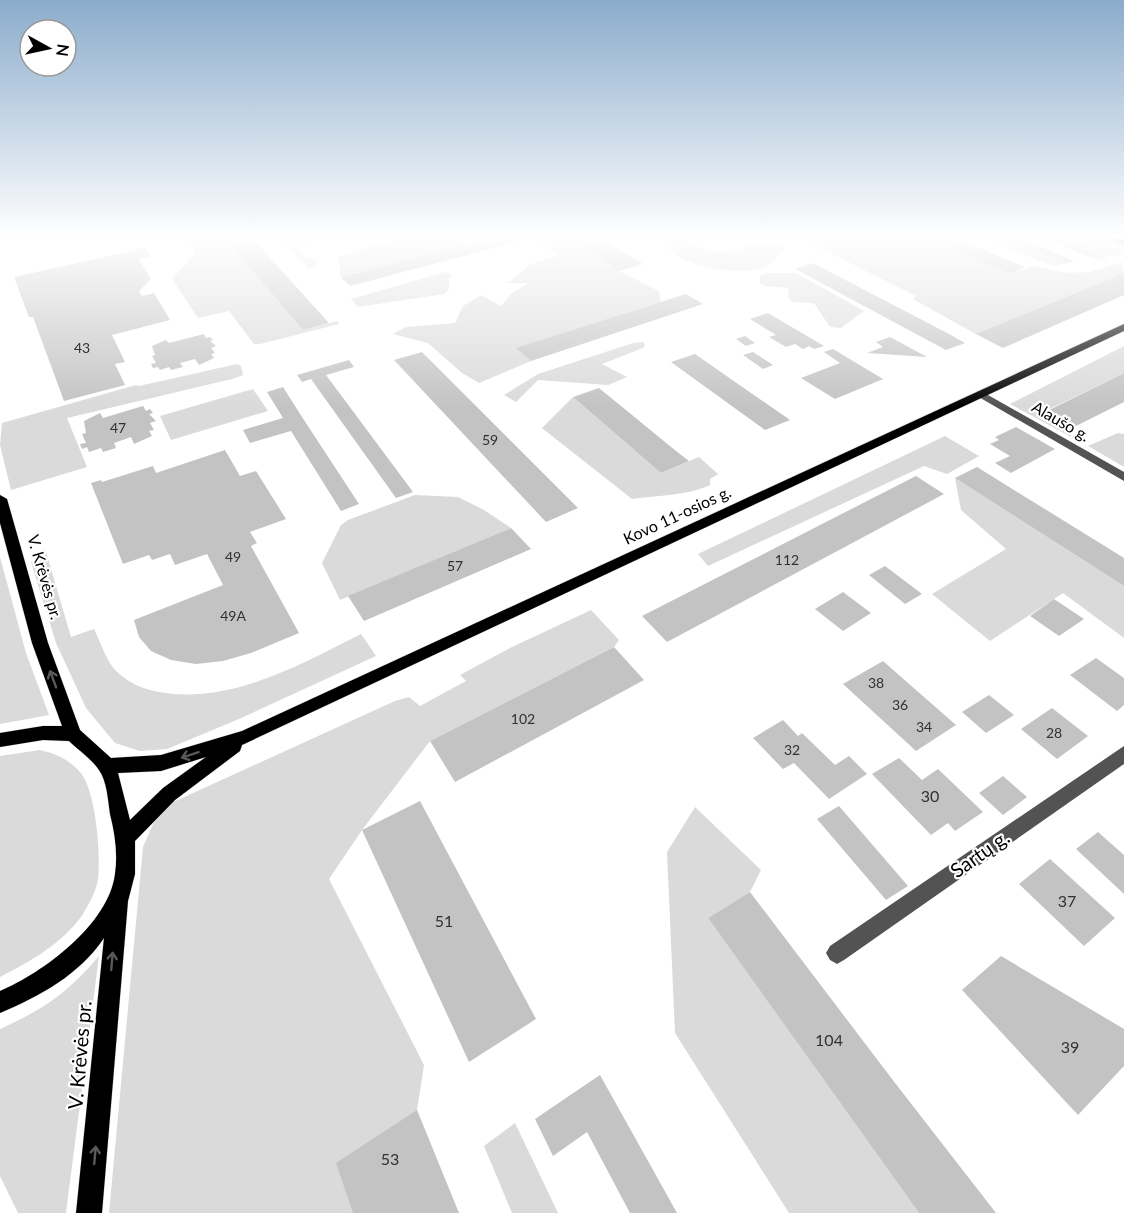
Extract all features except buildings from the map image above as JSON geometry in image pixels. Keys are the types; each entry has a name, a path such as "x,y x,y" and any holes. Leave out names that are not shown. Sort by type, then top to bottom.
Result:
{"main road":[{"name":"Kovo 11-osios g.","path":"107,766 161,763 246,737 1124,327"},
{"name":"V. Krėvės pr.","path":"0,500 40,643 73,734"},
{"path":"0,740 43,734 73,734 107,766 125,838 125,874 118,900 94,935 67,964 31,989 0,1002"},
{"name":"Kovo 11-osios g.","path":"125,838 169,794 246,737"},
{"name":"V. Krėvės pr.","path":"90,1213 118,900"}],"street":[{"name":"Alaušo g.","path":"981,394 1124,477"},
{"name":"Sartų g.","path":"837,953 1124,754"}],"shaded area":[{"path":"182,295 273,295 303,330 338,321 339,324 254,344 229,311 198,318"},
{"path":"366,295 440,295 358,307 351,299"},
{"path":"481,295 501,306 510,295 660,295 661,302 517,348 531,361 479,383 462,373 428,343 393,334 406,327 455,323 463,306"},
{"path":"788,295 835,295 864,311 841,328 830,327 814,303 793,302"},
{"path":"913,295 1072,295 976,334 913,299 916,296"},
{"path":"643,342 645,345 643,348 602,364 627,377 608,385 538,380 516,402 504,395 538,374 633,343"},
{"path":"1124,346 1124,373 1043,412 1071,428 1071,437 1010,404"},
{"path":"237,364 241,366 243,375 232,379 67,418 87,467 11,490 0,445 2,423 136,385"},
{"path":"253,389 268,411 171,440 160,416"},
{"path":"573,397 661,473 699,457 718,474 710,479 710,485 701,489 632,499 542,428"},
{"path":"1118,433 1124,434 1124,467 1088,446"},
{"path":"945,436 979,456 947,474 924,466 708,566 698,554"},
{"path":"955,478 1124,586 1124,638 1063,593 990,641 932,594 1006,549 961,510"},
{"path":"415,495 458,497 484,510 511,528 340,600 322,563 341,525 348,520"},
{"path":"46,552 71,637 94,629 115,670 135,684 147,689 186,695 238,688 289,669 361,634 376,656 239,719 167,749 140,751 115,743 86,708 56,643 31,562"},
{"path":"0,557 26,653 49,715 0,724"},
{"path":"591,610 619,640 614,647 430,741 362,830 329,879 424,1065 417,1110 353,1213 109,1213 143,847 154,822 169,804 395,701 409,697 420,706 466,681 460,675 510,648"},
{"path":"40,750 67,760 76,767 85,781 94,807 96,823 99,855 97,883 83,913 64,936 34,958 0,977 0,756"},
{"path":"695,807 761,870 750,892 708,918 919,1213 789,1213 675,1033 667,852"},
{"path":"99,956 66,1213 18,1213 0,1176 0,1029 54,999"},
{"path":"515,1123 558,1213 512,1213 484,1146"}]}
